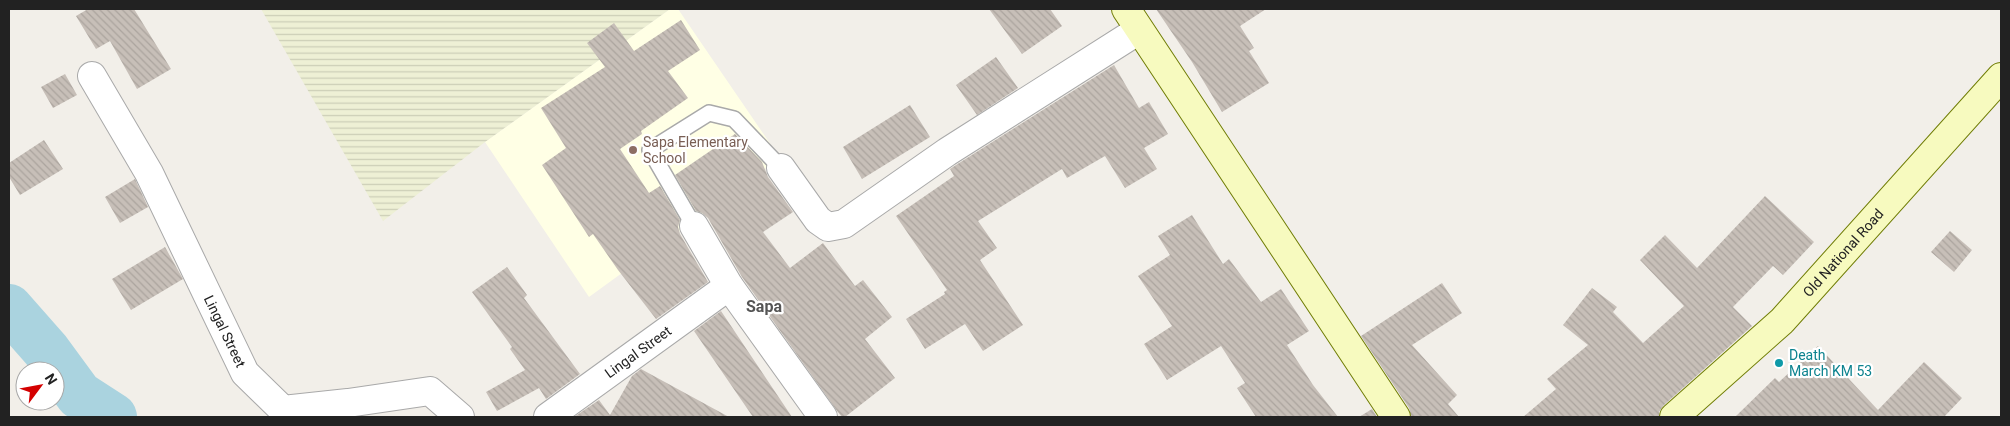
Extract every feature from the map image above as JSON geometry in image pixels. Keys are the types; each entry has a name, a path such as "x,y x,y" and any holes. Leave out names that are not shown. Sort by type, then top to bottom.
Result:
{"main road":[{"path":"1132,19 1396,417"},
{"name":"Old National Road","path":"1674,417 1782,320 2001,76"}],"street":[{"path":"781,168 818,220 828,226 844,224 1132,19"},
{"name":"Lingal Street","path":"92,76 149,173 245,373 283,410 430,391 460,417"},
{"path":"694,226 729,286 823,417"},
{"name":"Lingal Street","path":"548,417 729,286"}],"lane":[{"path":"694,226 650,150 710,113 734,119 781,168"}],"shaded area":[{"path":"261,9 670,9 485,142 383,221"},
{"name":"Sapa Elementary School","path":"670,9 678,9 780,158 589,297 485,142"}],"building":[{"path":"88,9 134,9 171,69 137,89 110,41 96,49 76,16"},
{"path":"989,9 1050,9 1062,26 1022,54"},
{"path":"1156,9 1266,9 1240,26 1254,48 1249,51 1269,83 1222,112 1192,62"},
{"path":"681,20 700,50 668,71 688,98 641,131 642,134 620,149 649,193 660,186 680,220 678,227 680,234 708,282 656,319 593,234 589,237 542,165 566,148 541,108 605,67 587,43 614,23 634,51"},
{"path":"996,57 1018,88 977,115 956,85"},
{"path":"1114,65 1139,108 1149,102 1168,134 1144,148 1157,169 1125,188 1105,156 1067,178 1062,169 978,221 997,248 980,260 1023,325 983,351 965,324 925,349 906,319 945,294 944,292 947,290 896,216 954,176 950,169"},
{"path":"65,74 77,95 53,108 41,87"},
{"path":"910,105 930,137 862,179 843,147"},
{"path":"735,134 762,162 768,177 793,212 763,232 790,268 823,243 855,286 863,280 892,317 865,339 895,378 845,417 842,417 837,411 742,277 708,218 696,211 675,175"},
{"path":"44,140 63,169 20,195 9,177 9,163"},
{"path":"135,179 148,207 120,223 105,197"},
{"path":"1765,196 1814,242 1783,275 1773,266 1733,307 1752,326 1664,405 1659,412 1659,417 1523,417 1556,389 1547,379 1588,345 1563,325 1592,288 1617,307 1613,312 1643,343 1684,306 1640,260 1665,235 1697,268"},
{"path":"1192,215 1223,264 1229,259 1261,302 1281,289 1309,331 1287,345 1313,385 1338,417 1256,417 1237,388 1245,383 1221,346 1167,380 1144,344 1172,326 1138,276 1170,255 1158,236"},
{"path":"1950,231 1972,250 1954,272 1931,252"},
{"path":"165,247 183,279 131,310 112,279"},
{"path":"507,267 527,295 524,298 580,374 546,399 539,388 497,411 486,392 525,370 510,349 512,347 472,292"},
{"path":"1442,283 1462,313 1412,345 1457,395 1448,404 1459,417 1411,417 1409,408 1361,336"},
{"path":"721,311 792,417 753,417 694,331"},
{"path":"1818,346 1878,410 1924,362 1962,398 1944,417 1735,417 1775,378 1779,382"},
{"path":"641,369 729,417 574,417 599,400 610,415 632,376"},
{"path":"1372,409 1377,417 1359,417"}],"waterway":[{"path":"9,308 46,350 79,395 113,417"}],"place":[{"name":"Sapa Elementary School","path":"633,150"},
{"name":"Death March KM 53","path":"1779,363"}],"district":[{"name":"Sapa","path":"764,306"}]}
